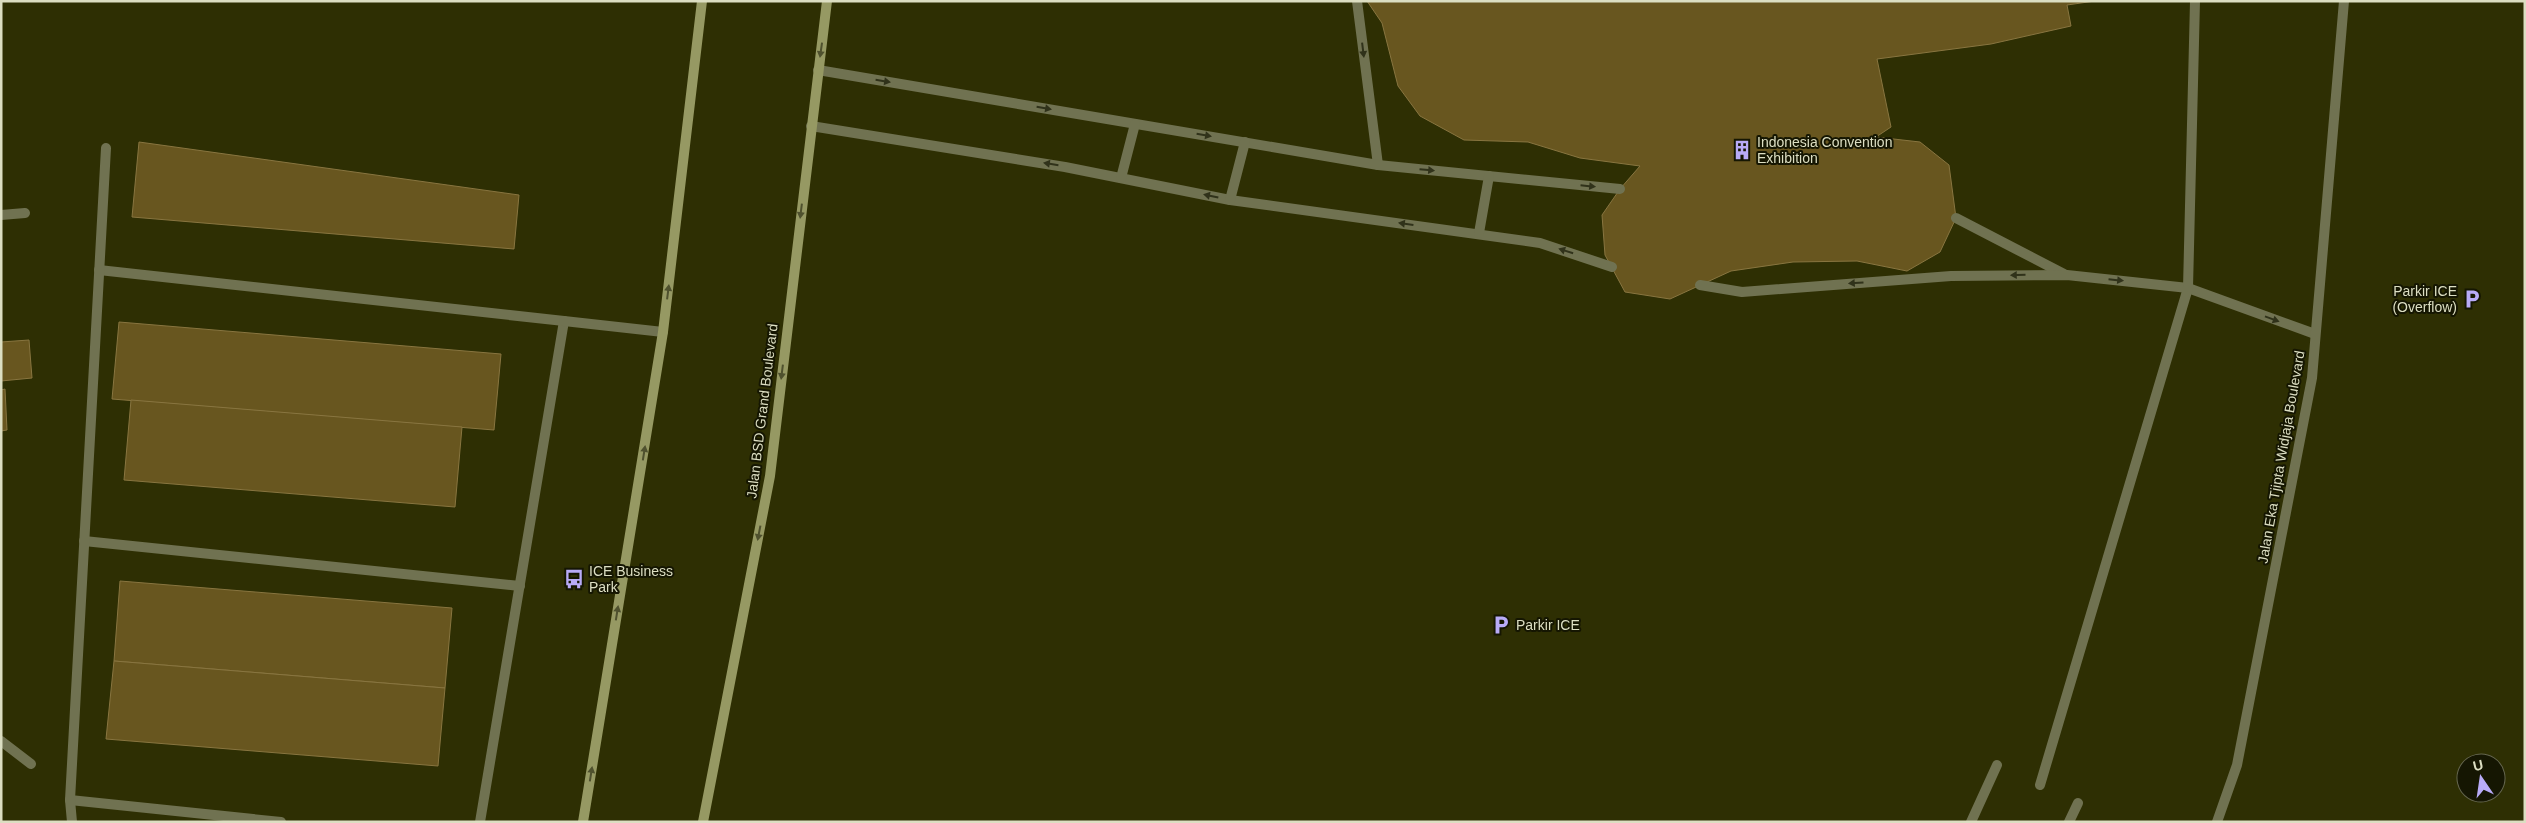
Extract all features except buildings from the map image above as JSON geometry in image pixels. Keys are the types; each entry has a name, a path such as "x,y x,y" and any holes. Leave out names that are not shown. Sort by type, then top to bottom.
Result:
{"main road":[{"path":"583,822 663,332 702,1"},
{"name":"Jalan BSD Grand Boulevard","path":"703,822 770,476 827,1"}],"street":[{"path":"1357,1 1378,165"},
{"path":"2040,785 2188,288 2195,1"},
{"name":"Jalan Eka Tjipta Widjaja Boulevard","path":"2217,822 2237,765 2312,378 2344,1"},
{"path":"818,70 1378,165 1620,189"},
{"path":"1121,178 1136,124"},
{"path":"811,126 1064,166 1230,200 1479,233 1540,243 1612,267"},
{"path":"1230,200 1245,142"},
{"path":"72,822 70,800 106,148"},
{"path":"1479,233 1489,176"},
{"path":"1,215 25,213"},
{"path":"1956,218 2067,275"},
{"path":"99,270 663,332"},
{"path":"1700,285 1742,292 1951,276 2067,275 2188,288 2315,334"},
{"path":"480,822 564,321"},
{"path":"84,541 520,586"},
{"path":"1,741 31,764"},
{"path":"1971,822 1997,765"},
{"path":"70,800 281,822"},
{"path":"2069,822 2078,803"}],"place":[{"name":"Indonesia Convention Exhibition","path":"1742,150"},
{"name":"Parkir ICE (Overflow)","path":"2472,299"},
{"name":"ICE Business Park","path":"574,579"},
{"name":"Parkir ICE","path":"1501,625"}]}
